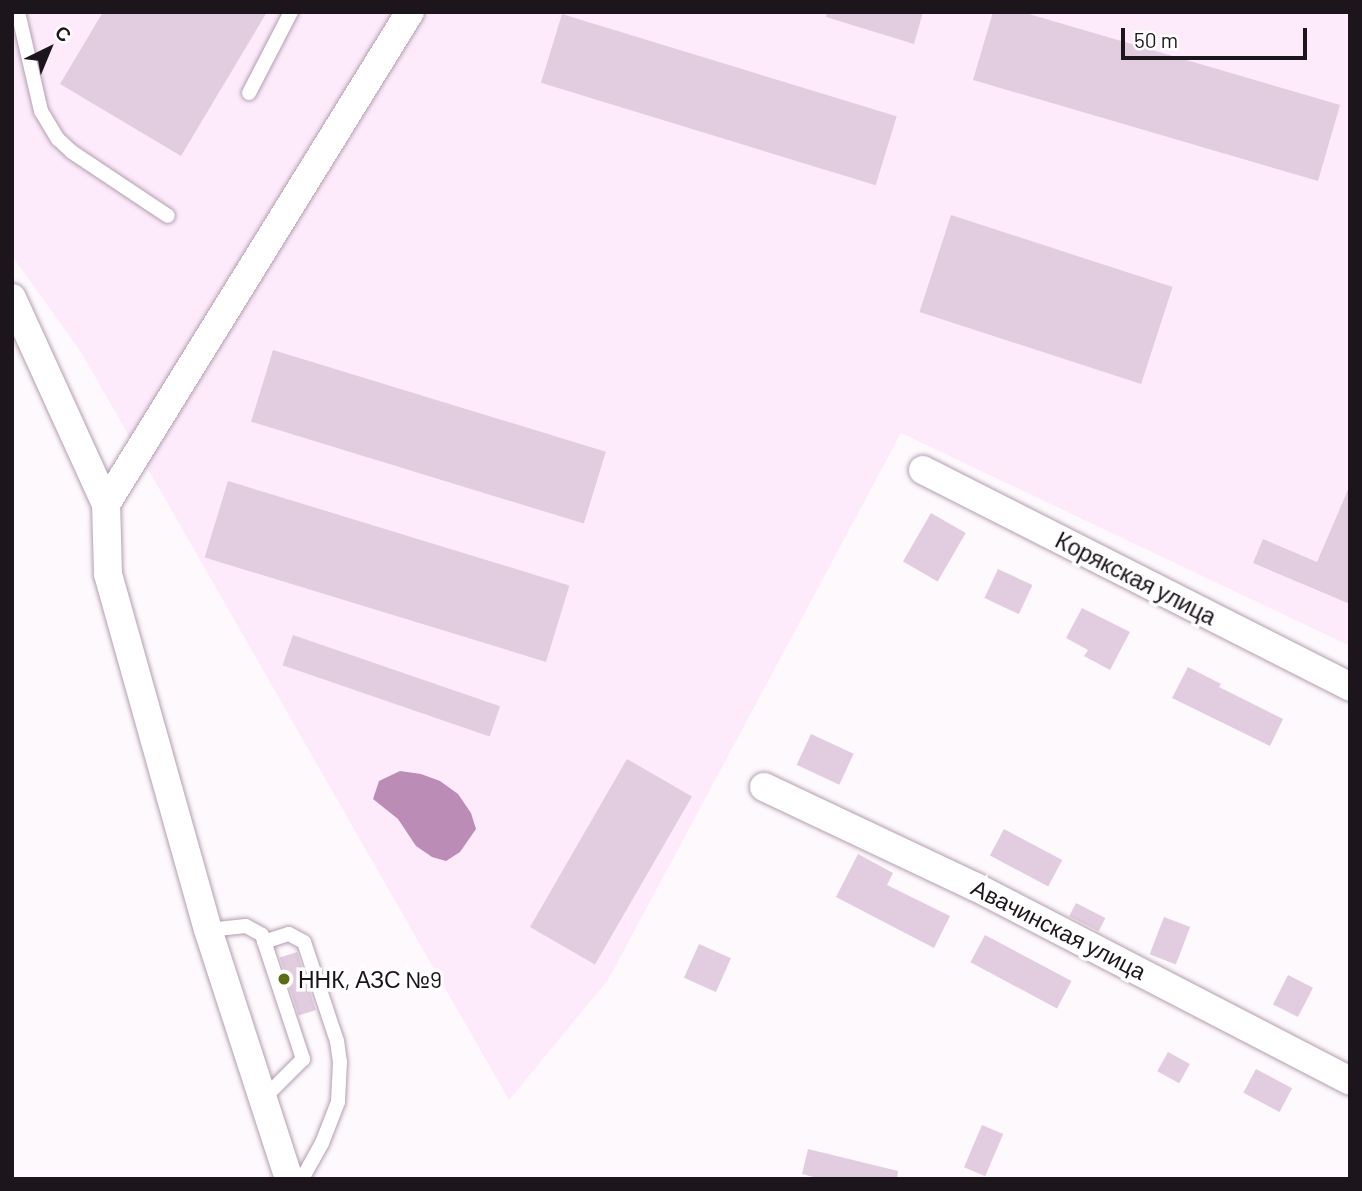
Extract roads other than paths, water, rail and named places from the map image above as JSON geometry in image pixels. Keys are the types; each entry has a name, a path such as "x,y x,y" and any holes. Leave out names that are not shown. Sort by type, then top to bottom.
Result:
{"street":[{"path":"106,504 410,12"},
{"path":"12,298 106,504 108,574 208,930 289,1179"},
{"name":"Корякская улица","path":"923,470 1350,687"},
{"name":"Авачинская улица","path":"764,787 988,893 1350,1081"}],"lane":[{"path":"18,12 41,111 58,139 72,152 168,216"},
{"path":"249,93 291,12"},
{"path":"208,930 246,926 255,929 264,942 303,1059 262,1100"},
{"path":"264,942 289,934 304,942 337,1041 340,1062 338,1102 322,1143 302,1179"}],"place":[{"name":"ННК, АЗС №9","path":"284,979"}]}
